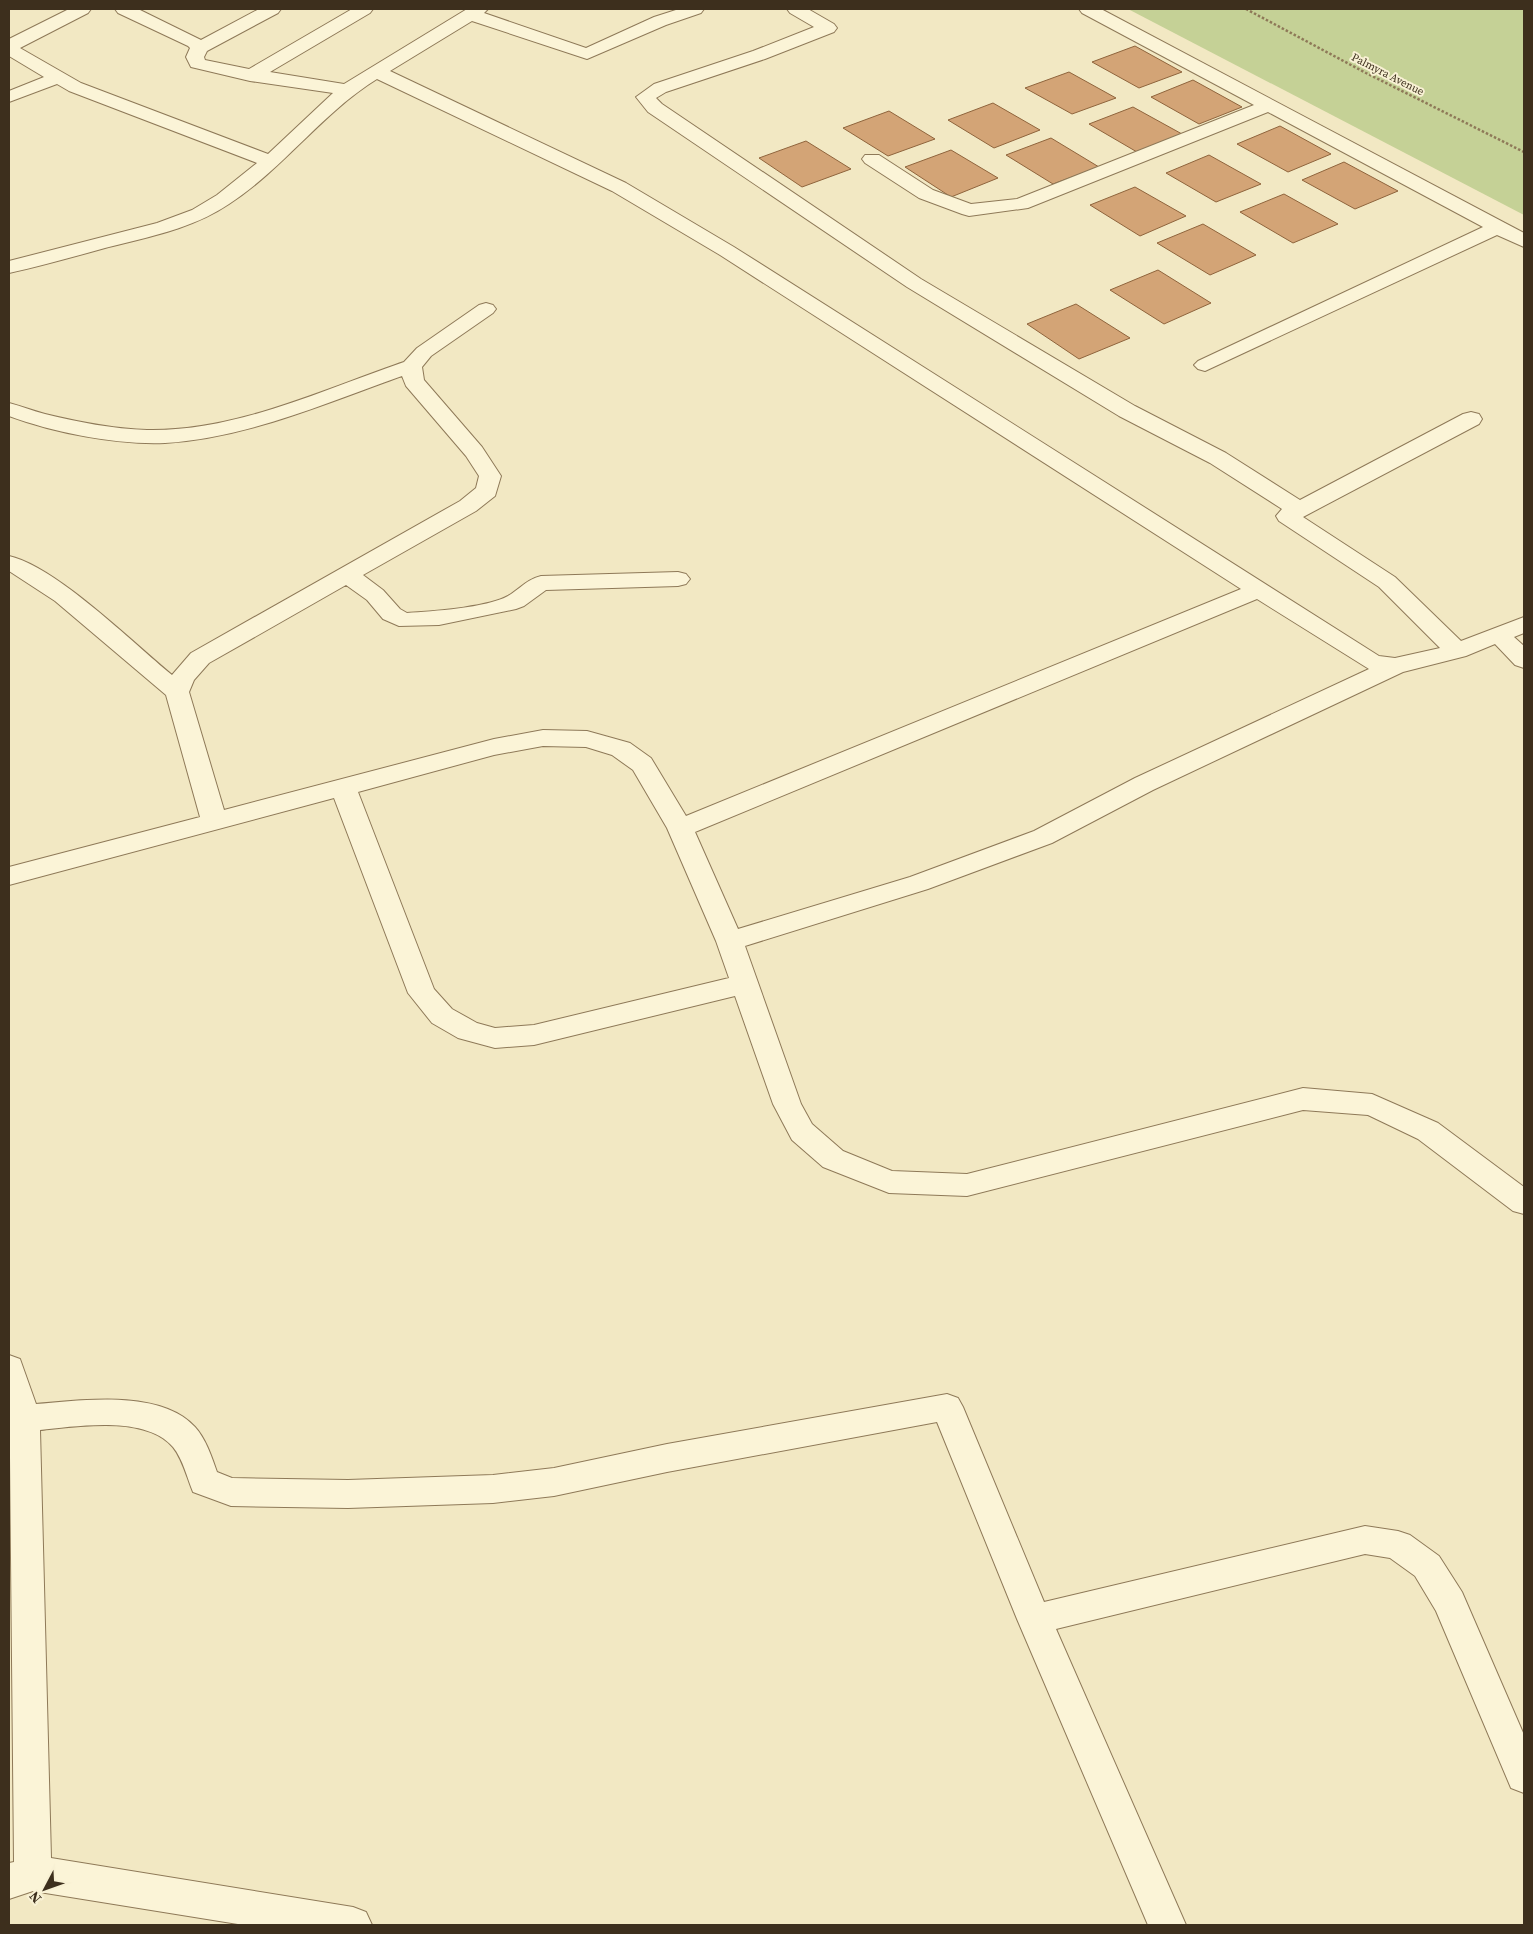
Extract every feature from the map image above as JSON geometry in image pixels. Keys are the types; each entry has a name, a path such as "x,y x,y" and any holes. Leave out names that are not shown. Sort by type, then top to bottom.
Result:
{"street":[{"path":"82,9 9,47 57,78 106,100 271,162"},
{"path":"124,9 186,36 199,48"},
{"path":"272,9 199,48 195,57 197,62 211,68 250,76 347,90"},
{"path":"250,76 364,9"},
{"path":"9,267 164,227 199,214 224,199 271,162 347,90 474,11 587,54 660,21 695,9"},
{"path":"796,9 828,28 660,88 646,97 655,108 914,283 1127,411 1218,458 1299,510"},
{"path":"1088,9 1524,241"},
{"path":"377,72 627,192 735,257 1257,591 1372,662 1395,666"},
{"path":"9,97 57,78"},
{"path":"872,159 926,194 969,210 1021,204 1269,105"},
{"path":"1205,366 1498,227"},
{"path":"9,409 36,420 121,435 167,436 200,432 258,418 411,366 424,352 486,308"},
{"path":"177,692 183,677 200,658 468,506 487,491 490,476 474,452 414,381 411,366"},
{"path":"1457,651 1386,582 1287,516 1471,419"},
{"path":"9,563 21,567 63,596 177,692 214,822"},
{"path":"347,574 376,596 388,612 400,620 422,619 494,608 516,601 526,591 541,583 678,579"},
{"path":"680,828 1257,591"},
{"path":"730,941 919,883 1042,837 1144,784 1395,666 1457,651 1524,624"},
{"path":"1498,634 1524,660"},
{"path":"9,876 494,747 543,738 587,739 621,749 642,764 680,828 730,941 786,1104 802,1132 833,1158 889,1182 967,1185 1302,1099 1372,1105 1428,1131 1524,1203"},
{"path":"343,787 422,993 442,1016 468,1031 495,1038 534,1035 744,984"},
{"path":"9,1368 24,1418 21,1877 353,1925"},
{"path":"24,1418 125,1412 166,1422 184,1436 205,1482 214,1486 231,1492 348,1494 493,1489 554,1482 667,1458 947,1407 1034,1619 1167,1925"},
{"path":"1034,1619 1365,1540 1398,1545 1428,1566 1450,1603 1524,1776"}],"path":[{"name":"Palmyra Avenue","path":"1246,9 1366,73 1524,152"}],"green space":[{"path":"1128,9 1524,9 1524,215"}],"building":[{"path":"1135,46 1182,72 1139,88 1092,62"},
{"path":"1069,72 1116,98 1072,114 1025,88"},
{"path":"1193,80 1242,107 1199,124 1151,97"},
{"path":"993,103 1040,130 994,148 948,120"},
{"path":"1133,107 1182,134 1137,152 1089,124"},
{"path":"889,111 935,139 888,156 843,128"},
{"path":"1280,126 1331,154 1288,172 1237,144"},
{"path":"1051,138 1099,167 1053,184 1006,155"},
{"path":"806,141 851,169 802,187 759,158"},
{"path":"951,150 998,178 951,197 905,167"},
{"path":"1209,155 1261,184 1216,202 1166,173"},
{"path":"1344,162 1398,191 1355,209 1302,180"},
{"path":"1135,187 1186,216 1140,236 1090,205"},
{"path":"1284,194 1338,224 1293,243 1240,212"},
{"path":"1203,224 1256,255 1210,275 1157,243"},
{"path":"1158,270 1211,303 1164,324 1110,290"},
{"path":"1076,304 1130,338 1079,359 1027,324"}]}
